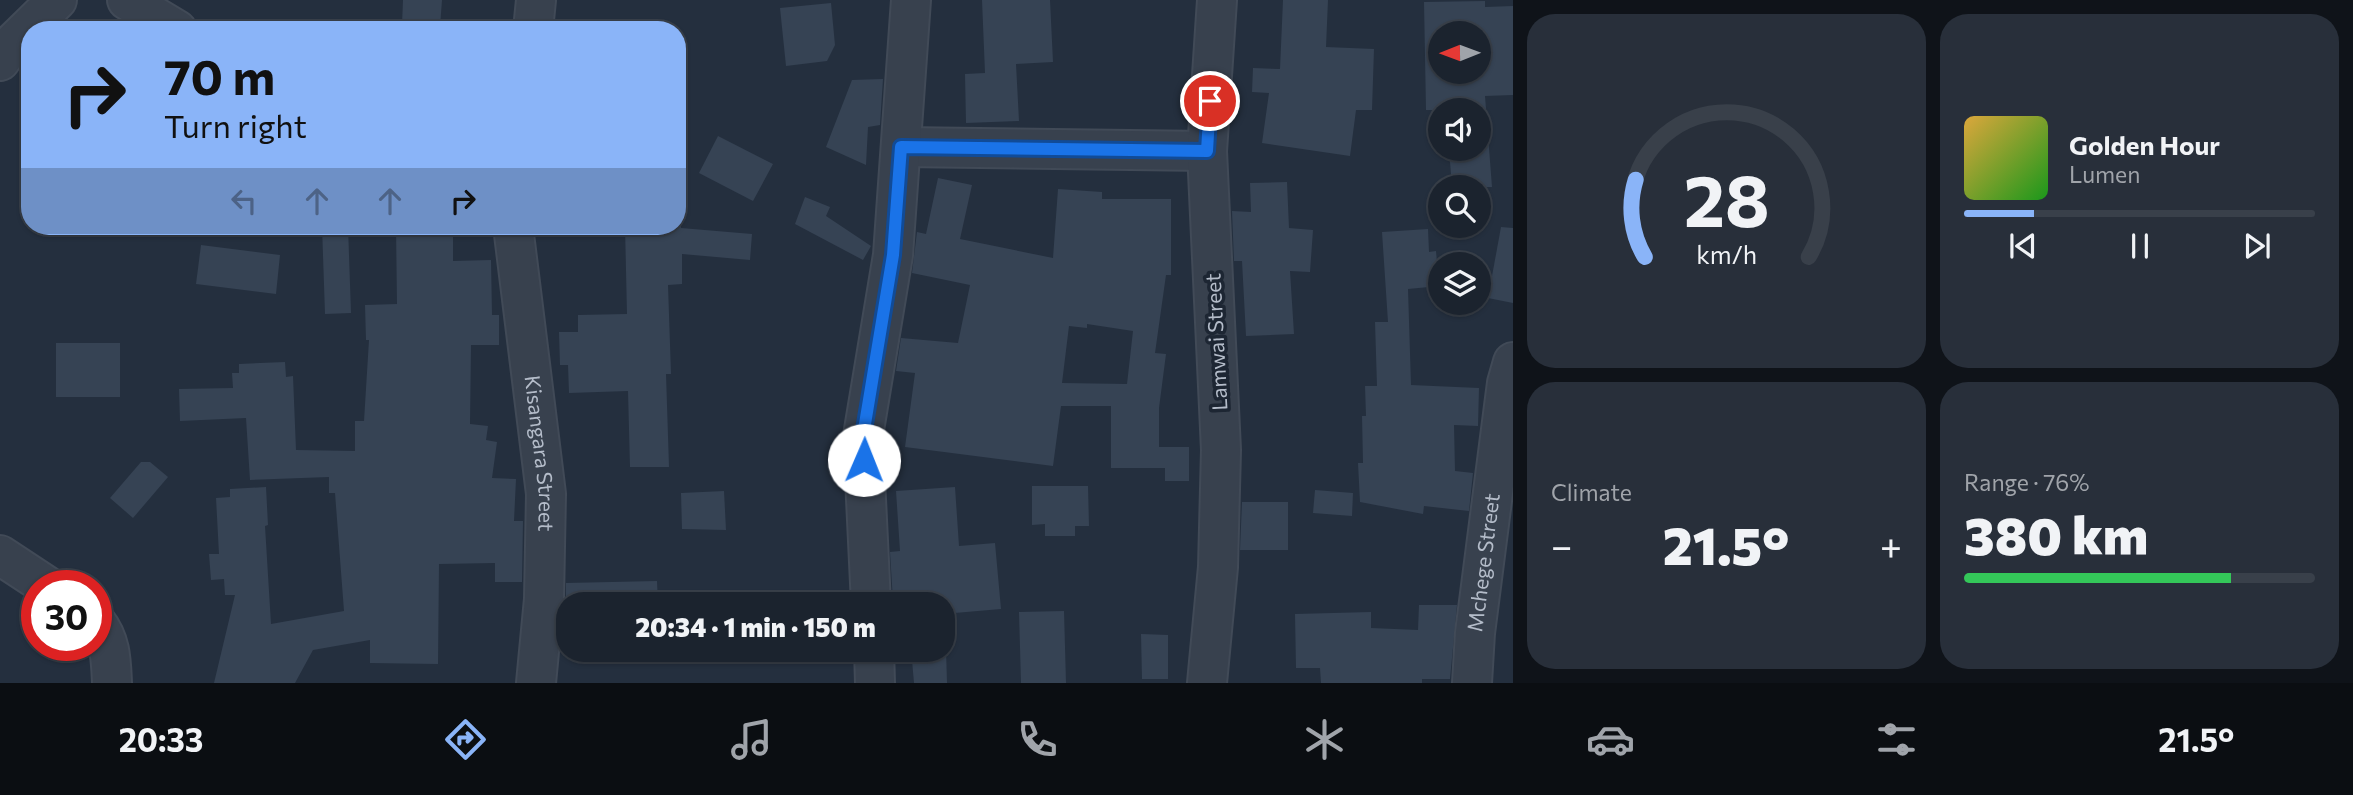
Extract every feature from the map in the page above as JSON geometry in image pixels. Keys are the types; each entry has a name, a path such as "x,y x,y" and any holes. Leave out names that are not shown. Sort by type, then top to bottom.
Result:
{"street":[{"path":"36,21 57,0"},
{"path":"127,0 162,21"},
{"path":"534,21 536,0"},
{"path":"871,592 863,436 893,255 911,0"},
{"name":"Lamwai Street","path":"1207,683 1218,568 1222,450 1207,151 1217,0"},
{"path":"0,61 21,35"},
{"path":"901,147 1207,151"},
{"name":"Kisangara Street","path":"514,235 546,494 544,599 536,683"},
{"name":"Mchege Street","path":"1472,683 1475,632 1507,383 1513,362"},
{"path":"0,555 23,570"},
{"path":"111,661 112,683"},
{"path":"875,662 876,683"}],"building":[{"path":"403,0 442,0 440,21 402,21"},
{"path":"982,0 1050,0 1053,62 1016,64 1019,121 966,123 965,74 985,73"},
{"path":"1283,0 1328,0 1326,47 1374,49 1372,110 1356,110 1350,156 1262,143 1269,93 1252,92 1253,68 1280,69"},
{"path":"1485,1 1485,7 1513,6 1513,95 1428,98 1426,110 1424,2"},
{"path":"831,3 835,45 827,61 786,66 780,8"},
{"path":"883,79 880,125 868,127 866,165 826,147 852,80"},
{"path":"718,136 773,164 753,201 699,173"},
{"path":"1450,161 1490,161 1492,187 1491,175 1451,175"},
{"path":"938,178 972,185 960,239 1053,258 1058,189 1102,192 1102,199 1171,199 1171,275 1166,275 1155,353 1166,354 1159,408 1159,447 1189,447 1189,481 1165,481 1165,468 1111,468 1111,406 1061,406 1053,466 905,447 915,373 896,371 901,338 958,343 970,285 912,273 917,232 926,234","holes":["1087,324 1133,331 1127,384 1062,383 1069,326 1087,328"]},
{"path":"1287,182 1289,228 1313,230 1310,272 1290,271 1294,334 1246,336 1242,261 1234,261 1232,211 1251,212 1250,183"},
{"path":"805,197 830,207 826,216 871,246 863,260 795,224"},
{"path":"1501,227 1513,228 1513,303 1491,299 1491,282"},
{"path":"686,228 752,234 750,260 682,254 682,284 668,285 671,374 666,374 669,467 630,467 628,391 569,393 568,365 560,365 559,332 578,332 578,315 627,314 625,235 686,235"},
{"path":"1428,229 1428,287 1408,289 1411,385 1479,388 1478,426 1454,425 1455,471 1473,473 1469,511 1424,506 1423,514 1360,502 1358,463 1363,463 1362,416 1366,416 1365,386 1377,386 1375,322 1388,322 1382,232"},
{"path":"322,235 348,235 351,313 325,314"},
{"path":"396,235 453,235 453,261 491,260 492,315 499,315 499,345 471,345 470,424 488,426 486,440 497,442 492,478 516,479 514,521 523,521 522,582 495,582 495,563 439,564 438,664 370,663 370,640 313,650 295,683 214,683 235,595 225,595 224,579 211,580 209,554 219,554 216,498 230,497 230,489 266,487 268,525 265,526 271,624 344,611 335,493 329,493 329,477 250,480 246,418 180,421 179,389 233,388 232,373 239,373 239,364 285,362 286,377 293,376 296,450 355,451 355,421 364,421 369,340 366,340 365,305 397,304"},
{"path":"201,245 280,255 276,294 196,284"},
{"path":"56,343 120,343 120,397 56,397"},
{"path":"141,462 150,462 168,477 133,518 110,498"},
{"path":"1032,486 1088,486 1089,526 1075,526 1075,536 1045,536 1045,524 1032,525"},
{"path":"955,487 959,546 995,543 1001,609 955,613 955,592 892,592 890,552 900,551 896,491"},
{"path":"1315,490 1353,493 1352,516 1313,513"},
{"path":"724,491 726,530 682,529 681,493"},
{"path":"1242,502 1288,502 1288,550 1240,550"},
{"path":"657,581 657,592 566,592 566,583"},
{"path":"1419,605 1457,605 1450,679 1422,679 1422,683 1321,683 1320,668 1296,668 1295,614 1371,612 1371,628 1418,630"},
{"path":"1064,611 1066,683 1021,683 1019,612"},
{"path":"1141,634 1168,635 1168,679 1142,679"},
{"path":"912,662 946,662 947,683 914,683"}],"route":[{"path":"864,460 863,436 893,255 901,147 1207,151 1210,101"}]}
